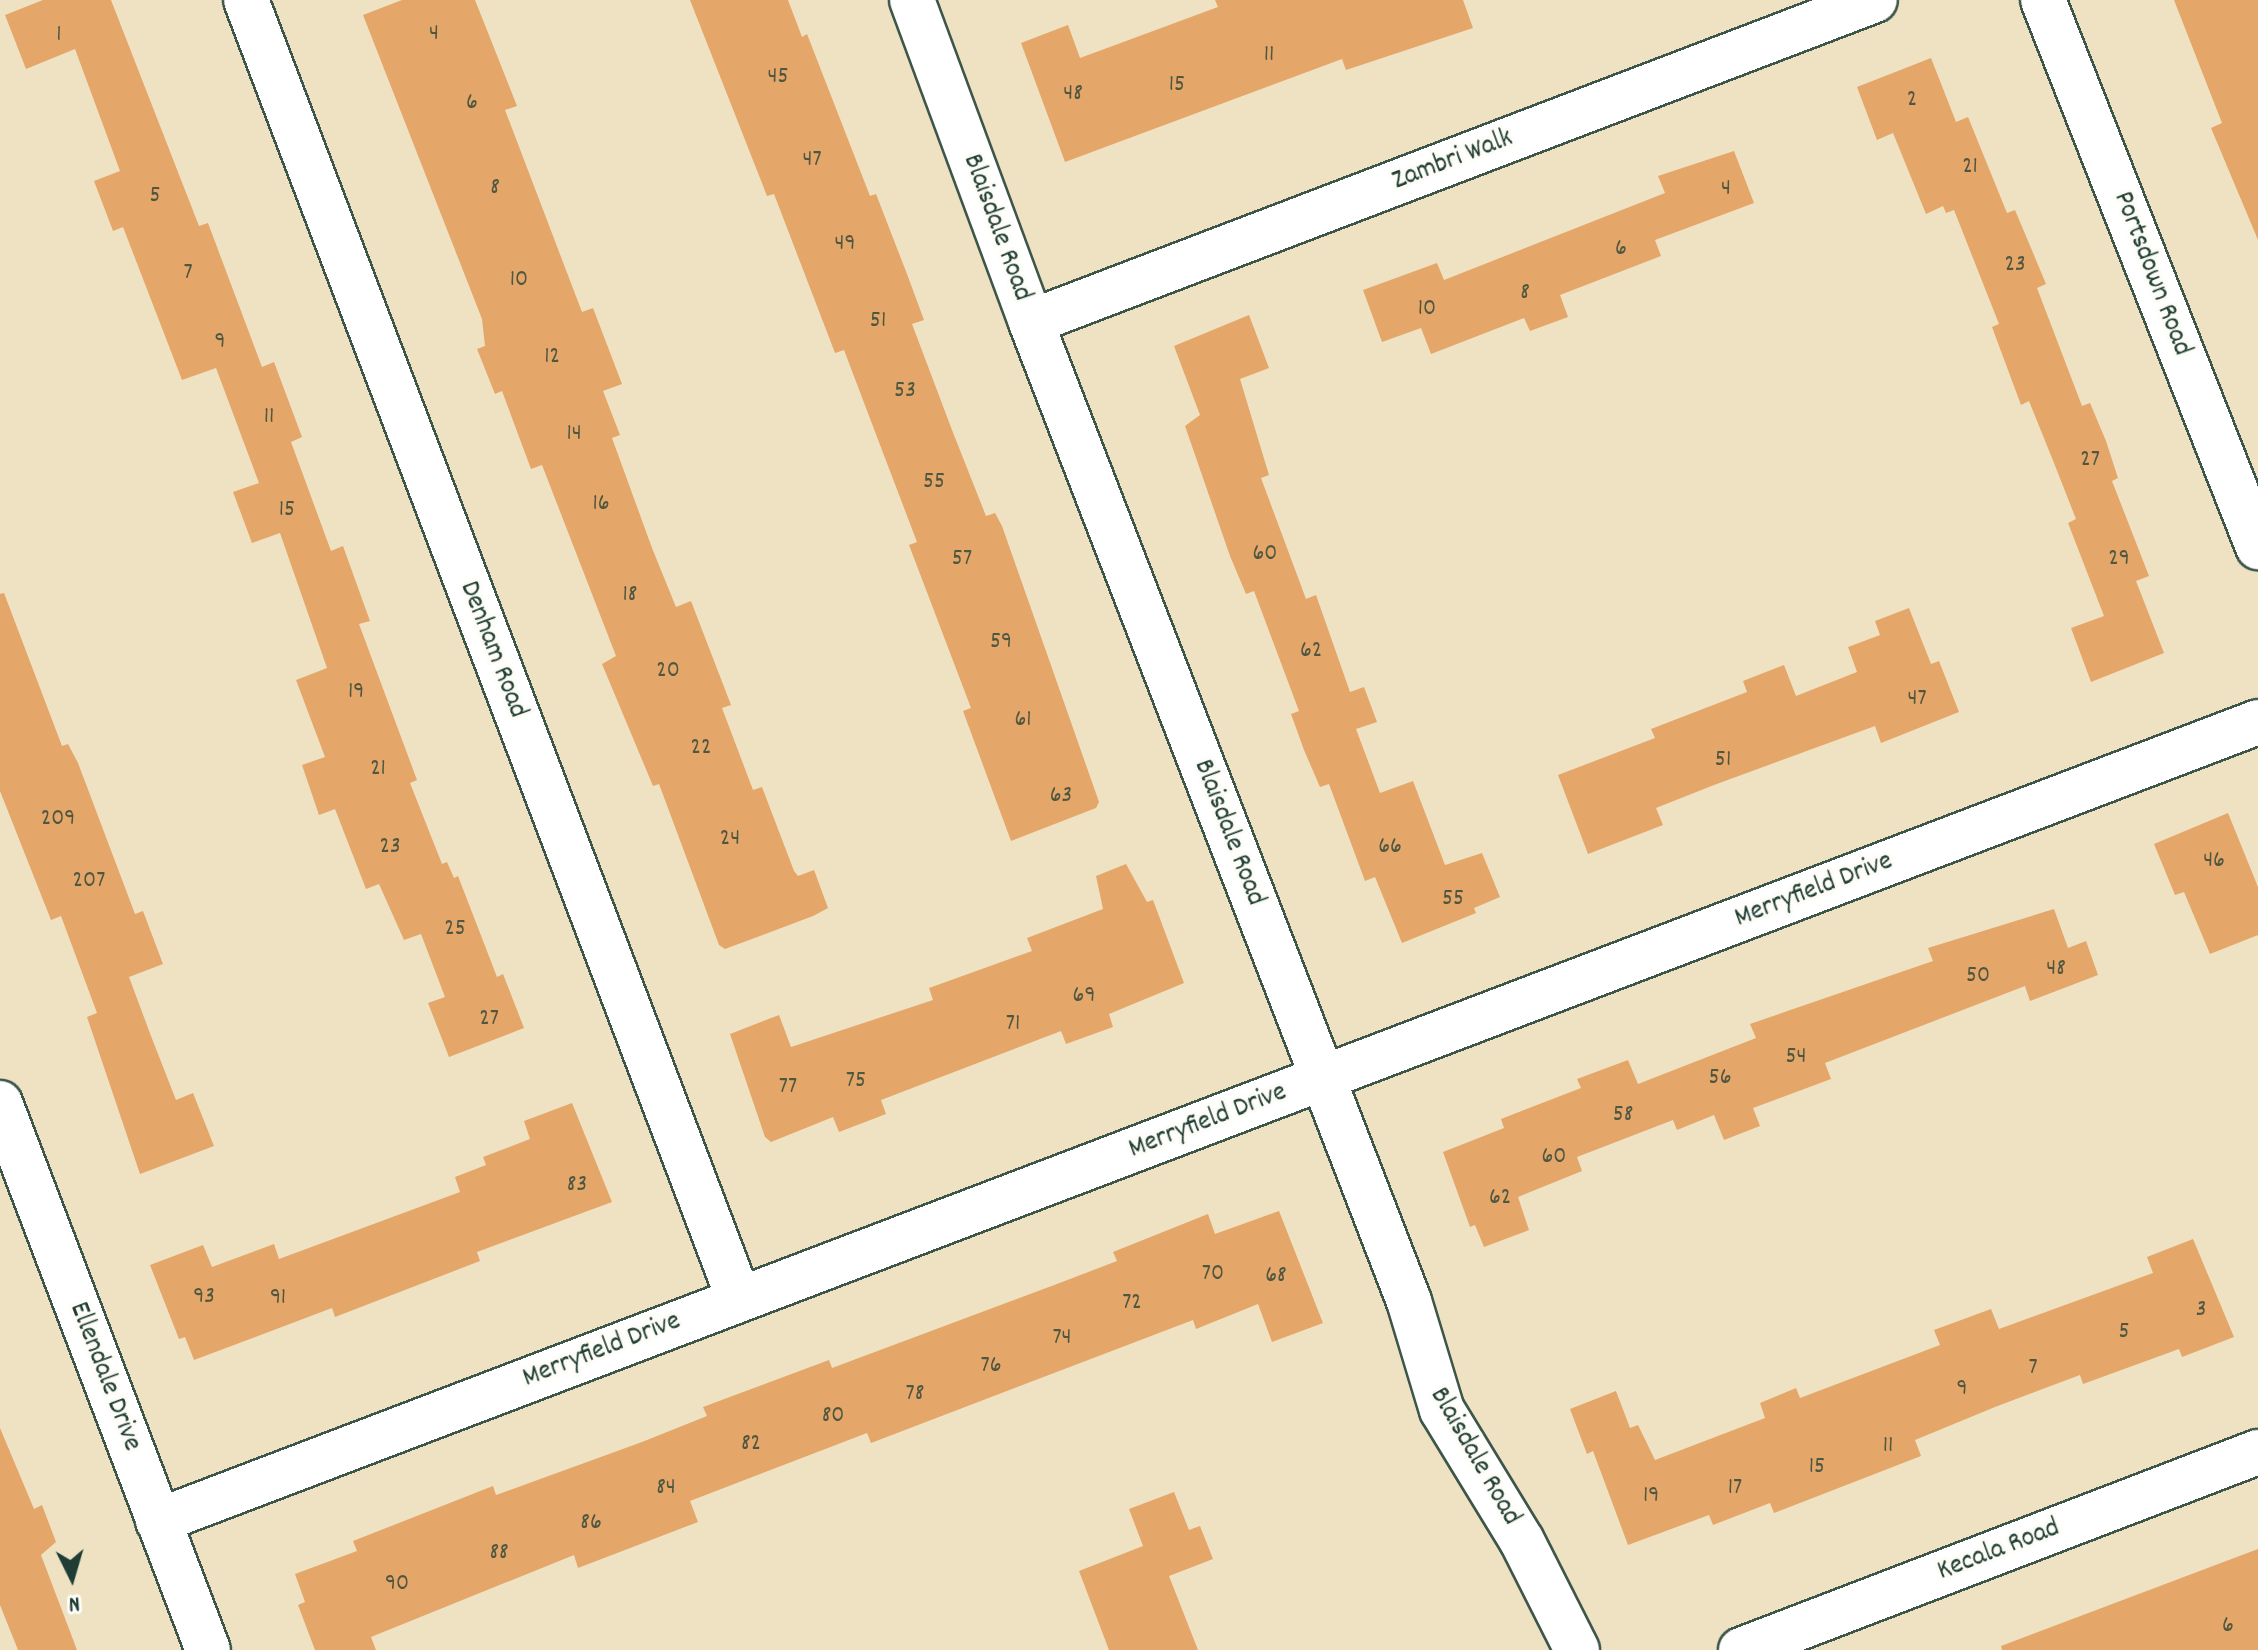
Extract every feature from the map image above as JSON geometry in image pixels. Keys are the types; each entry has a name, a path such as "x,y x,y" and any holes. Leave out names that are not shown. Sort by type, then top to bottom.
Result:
{"street":[{"name":"Denham Road","path":"246,0 739,1299"},
{"name":"Blaisdale Road","path":"912,0 1031,322 1409,1301 1442,1410 1522,1541 1577,1650"},
{"name":"Zambri Walk","path":"1031,322 1875,0"},
{"name":"Portsdown Road","path":"2043,0 2258,547"},
{"name":"Merryfield Drive","path":"158,1521 2258,722"},
{"name":"Ellendale Drive","path":"0,1103 208,1650"},
{"name":"Kecala Road","path":"1741,1650 2258,1452"}],"building":[{"path":"43,0 111,0 199,226 208,223 262,367 274,362 302,437 291,442 331,551 343,546 370,621 359,624 417,780 410,783 442,864 447,862 454,878 458,876 497,977 503,974 524,1028 449,1057 428,1003 445,997 421,934 404,940 379,884 366,889 335,809 319,815 302,765 325,757 296,680 327,668 280,533 252,543 233,492 259,483 216,368 182,380 123,227 113,231 94,181 120,171 75,49 26,69 5,15"},
{"path":"402,0 475,0 517,106 505,110 582,312 593,308 622,384 603,391 620,435 612,438 652,548 676,607 691,601 731,705 722,708 753,790 762,787 794,871 798,876 814,870 828,908 813,916 725,949 719,945 659,784 653,786 602,664 616,656 542,465 531,469 502,391 495,394 477,349 485,346 482,319 363,15"},
{"path":"690,0 788,0 802,37 807,34 870,196 876,194 907,274 924,320 912,324 986,516 995,513 1002,526 1099,802 1096,808 1011,841 963,711 971,708 909,545 917,542 844,350 835,353 774,194 767,196"},
{"path":"1215,0 1463,0 1473,28 1346,70 1342,59 1065,162 1021,43 1068,25 1080,58 1218,7"},
{"path":"2174,0 2258,0 2258,240 2211,128 2222,123"},
{"path":"1931,58 1956,122 1968,117 2007,213 2015,210 2031,248 2046,284 2037,288 2082,406 2090,403 2106,441 2118,478 2112,481 2149,576 2136,581 2164,653 2091,682 2071,628 2104,616 2068,523 2076,519 2054,463 2029,401 2021,405 1992,327 1999,324 1954,210 1946,213 1943,206 1926,214 1893,133 1877,140 1857,87"},
{"path":"1734,151 1754,203 1655,240 1661,256 1560,295 1568,317 1530,331 1524,318 1431,354 1421,328 1382,342 1363,290 1437,263 1444,280 1665,193 1658,176"},
{"path":"1249,315 1269,368 1240,379 1269,475 1261,478 1306,599 1316,595 1350,692 1364,687 1377,722 1356,729 1380,793 1413,781 1445,865 1482,853 1500,897 1474,908 1476,913 1402,943 1375,877 1365,881 1329,784 1320,787 1304,750 1291,714 1299,711 1254,591 1246,594 1230,556 1185,426 1200,415 1174,346"},
{"path":"4,593 62,746 68,744 78,763 135,914 143,911 163,964 129,977 151,1036 176,1100 193,1093 214,1146 140,1174 87,1017 97,1013 61,916 51,920 0,791 0,594"},
{"path":"1909,608 1931,664 1939,661 1959,712 1881,743 1875,726 1714,785 1656,808 1663,825 1588,854 1558,775 1655,738 1651,729 1747,692 1743,681 1784,665 1796,696 1857,672 1848,647 1880,635 1875,621"},
{"path":"2228,813 2258,887 2258,935 2210,954 2184,892 2175,895 2154,844"},
{"path":"1126,864 1147,902 1153,900 1184,983 1109,1014 1113,1027 1066,1044 1061,1031 881,1100 886,1114 839,1132 833,1117 771,1142 765,1137 730,1034 779,1015 791,1047 933,1000 929,988 1032,951 1027,938 1103,909 1096,876"},
{"path":"2054,909 2068,948 2086,941 2098,975 2030,1001 2025,986 1825,1063 1831,1079 1753,1108 1760,1126 1724,1140 1714,1115 1677,1130 1673,1120 1577,1157 1582,1171 1518,1197 1529,1230 1484,1247 1475,1225 1470,1227 1443,1152 1504,1128 1501,1119 1581,1088 1577,1079 1628,1060 1638,1084 1756,1038 1750,1024 1933,961 1928,948"},
{"path":"572,1103 612,1202 477,1252 480,1261 335,1317 332,1308 194,1360 185,1337 179,1339 150,1265 203,1245 212,1267 274,1244 279,1259 460,1192 455,1177 486,1165 483,1157 530,1139 524,1121"},
{"path":"1279,1211 1323,1323 1272,1342 1258,1304 1196,1329 1193,1320 871,1443 867,1433 690,1501 698,1522 578,1568 574,1555 371,1637 376,1650 315,1650 298,1605 305,1602 295,1574 357,1551 353,1541 493,1486 496,1495 642,1442 707,1416 703,1407 829,1360 832,1368 1057,1284 1117,1261 1113,1252 1208,1214 1215,1234"},
{"path":"2193,1239 2234,1337 2182,1357 2179,1349 2083,1384 2080,1375 1995,1407 1915,1440 1921,1456 1774,1513 1770,1503 1713,1525 1709,1515 1628,1545 1593,1451 1587,1454 1570,1409 1616,1391 1630,1428 1638,1425 1655,1460 1765,1418 1760,1403 1796,1388 1800,1398 1940,1345 1934,1330 1991,1309 1999,1329 2153,1273 2147,1257"},
{"path":"0,1428 34,1509 42,1505 56,1542 41,1555 77,1650 18,1650 0,1605"},
{"path":"1174,1492 1189,1530 1200,1526 1213,1559 1169,1576 1198,1650 1109,1650 1079,1571 1143,1546 1129,1509"},
{"path":"2258,1549 2258,1650 2002,1650 2001,1646"}]}
